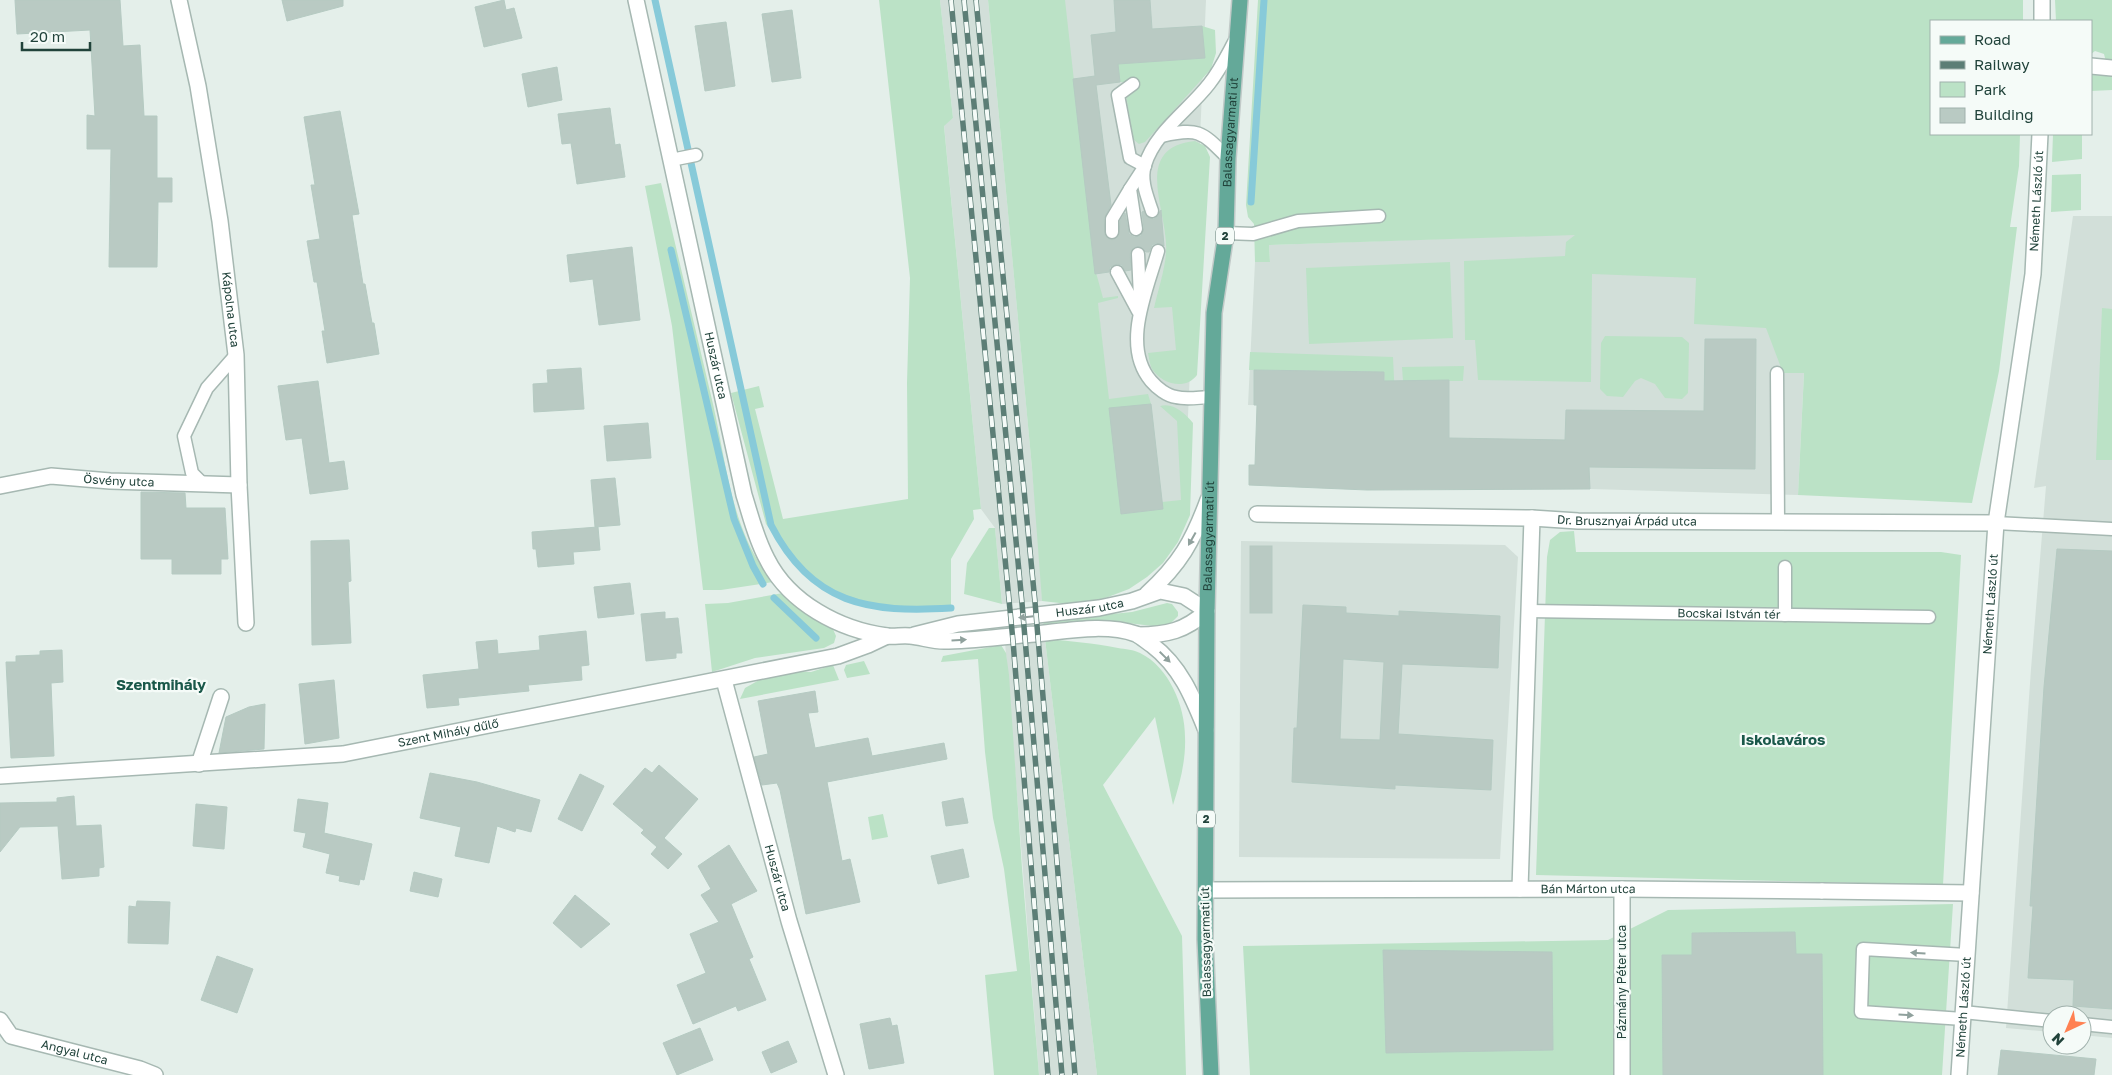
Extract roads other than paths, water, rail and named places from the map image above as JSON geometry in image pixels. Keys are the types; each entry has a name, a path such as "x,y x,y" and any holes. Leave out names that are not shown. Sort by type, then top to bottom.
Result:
{"main road":[{"name":"Balassagyarmati út","path":"1210,1075 1207,1016 1206,730 1211,397 1214,313 1226,233 1228,158 1240,0"}],"street":[{"name":"Kápolna utca","path":"179,0 198,86 213,179 236,355 239,485 246,622"},
{"name":"Huszár utca","path":"636,0 683,158 744,495 767,561 783,582 814,610 846,626 888,636 911,636 942,641 1084,630 1121,631 1138,635 1162,635 1198,619 1207,611 1184,596 1160,591 1147,594 1132,601 1099,608 958,624 911,636"},
{"path":"2042,0 2042,20"},
{"path":"2092,66 2112,68"},
{"name":"Németh László út","path":"1959,1075 1996,524 2033,274 2040,135"},
{"name":"Ösvény utca","path":"0,486 51,476 110,481 239,485"},
{"name":"Huszár utca","path":"1147,594 1162,581 1185,552 1196,533 1210,494"},
{"name":"Dr. Brusznyai Árpád utca","path":"1257,514 1532,518 1578,521 1996,524"},
{"path":"1520,889 1532,518"},
{"name":"Huszár utca","path":"1138,635 1161,652 1174,666 1191,693 1206,730"},
{"name":"Szent Mihály dűlő","path":"0,776 343,754 838,656 888,636"},
{"name":"Huszár utca","path":"724,680 789,921 836,1075"},
{"path":"199,764 221,697"},
{"name":"Bán Márton utca","path":"1206,890 1622,889 1971,893"},
{"name":"Pázmány Péter utca","path":"1622,889 1622,1075"},
{"name":"Angyal utca","path":"0,1020 11,1036 140,1068 155,1075"}],"lane":[{"path":"1112,232 1112,219 1162,136 1208,85 1219,70 1239,32"},
{"path":"1133,84 1118,95 1130,158 1144,166"},
{"path":"1162,136 1185,130 1198,133 1211,141 1228,158"},
{"path":"1144,166 1143,182 1152,211"},
{"path":"1130,189 1136,229"},
{"path":"1226,233 1253,234 1298,221 1379,216"},
{"path":"1158,251 1140,315 1137,337 1138,354 1144,372 1157,388 1176,398 1211,397"},
{"path":"1138,254 1140,315"},
{"path":"1116,272 1140,315"},
{"path":"202,484 192,473 184,436 207,388 236,355"},
{"path":"1777,373 1778,522"},
{"path":"1996,524 2112,529"},
{"path":"1784,615 1785,567"},
{"name":"Bocskai István tér","path":"1528,610 1929,617"},
{"path":"1967,955 1863,950 1861,1012 1963,1015 2042,1020"},
{"path":"2092,1025 2112,1027"}],"waterway":[{"path":"655,0 771,525 787,552 805,572 824,588 846,598 869,605 921,609 951,608"},
{"path":"1251,202 1264,0"},
{"path":"671,250 734,519 753,566 763,584"},
{"path":"774,598 816,638"}],"railway":[{"path":"951,0 1013,641 1048,1075"},
{"path":"964,0 1022,603 1062,1075"},
{"path":"976,0 1035,602 1075,1075"}],"district":[{"name":"Szentmihály","path":"161,685"},
{"name":"Iskolaváros","path":"1783,740"}]}
